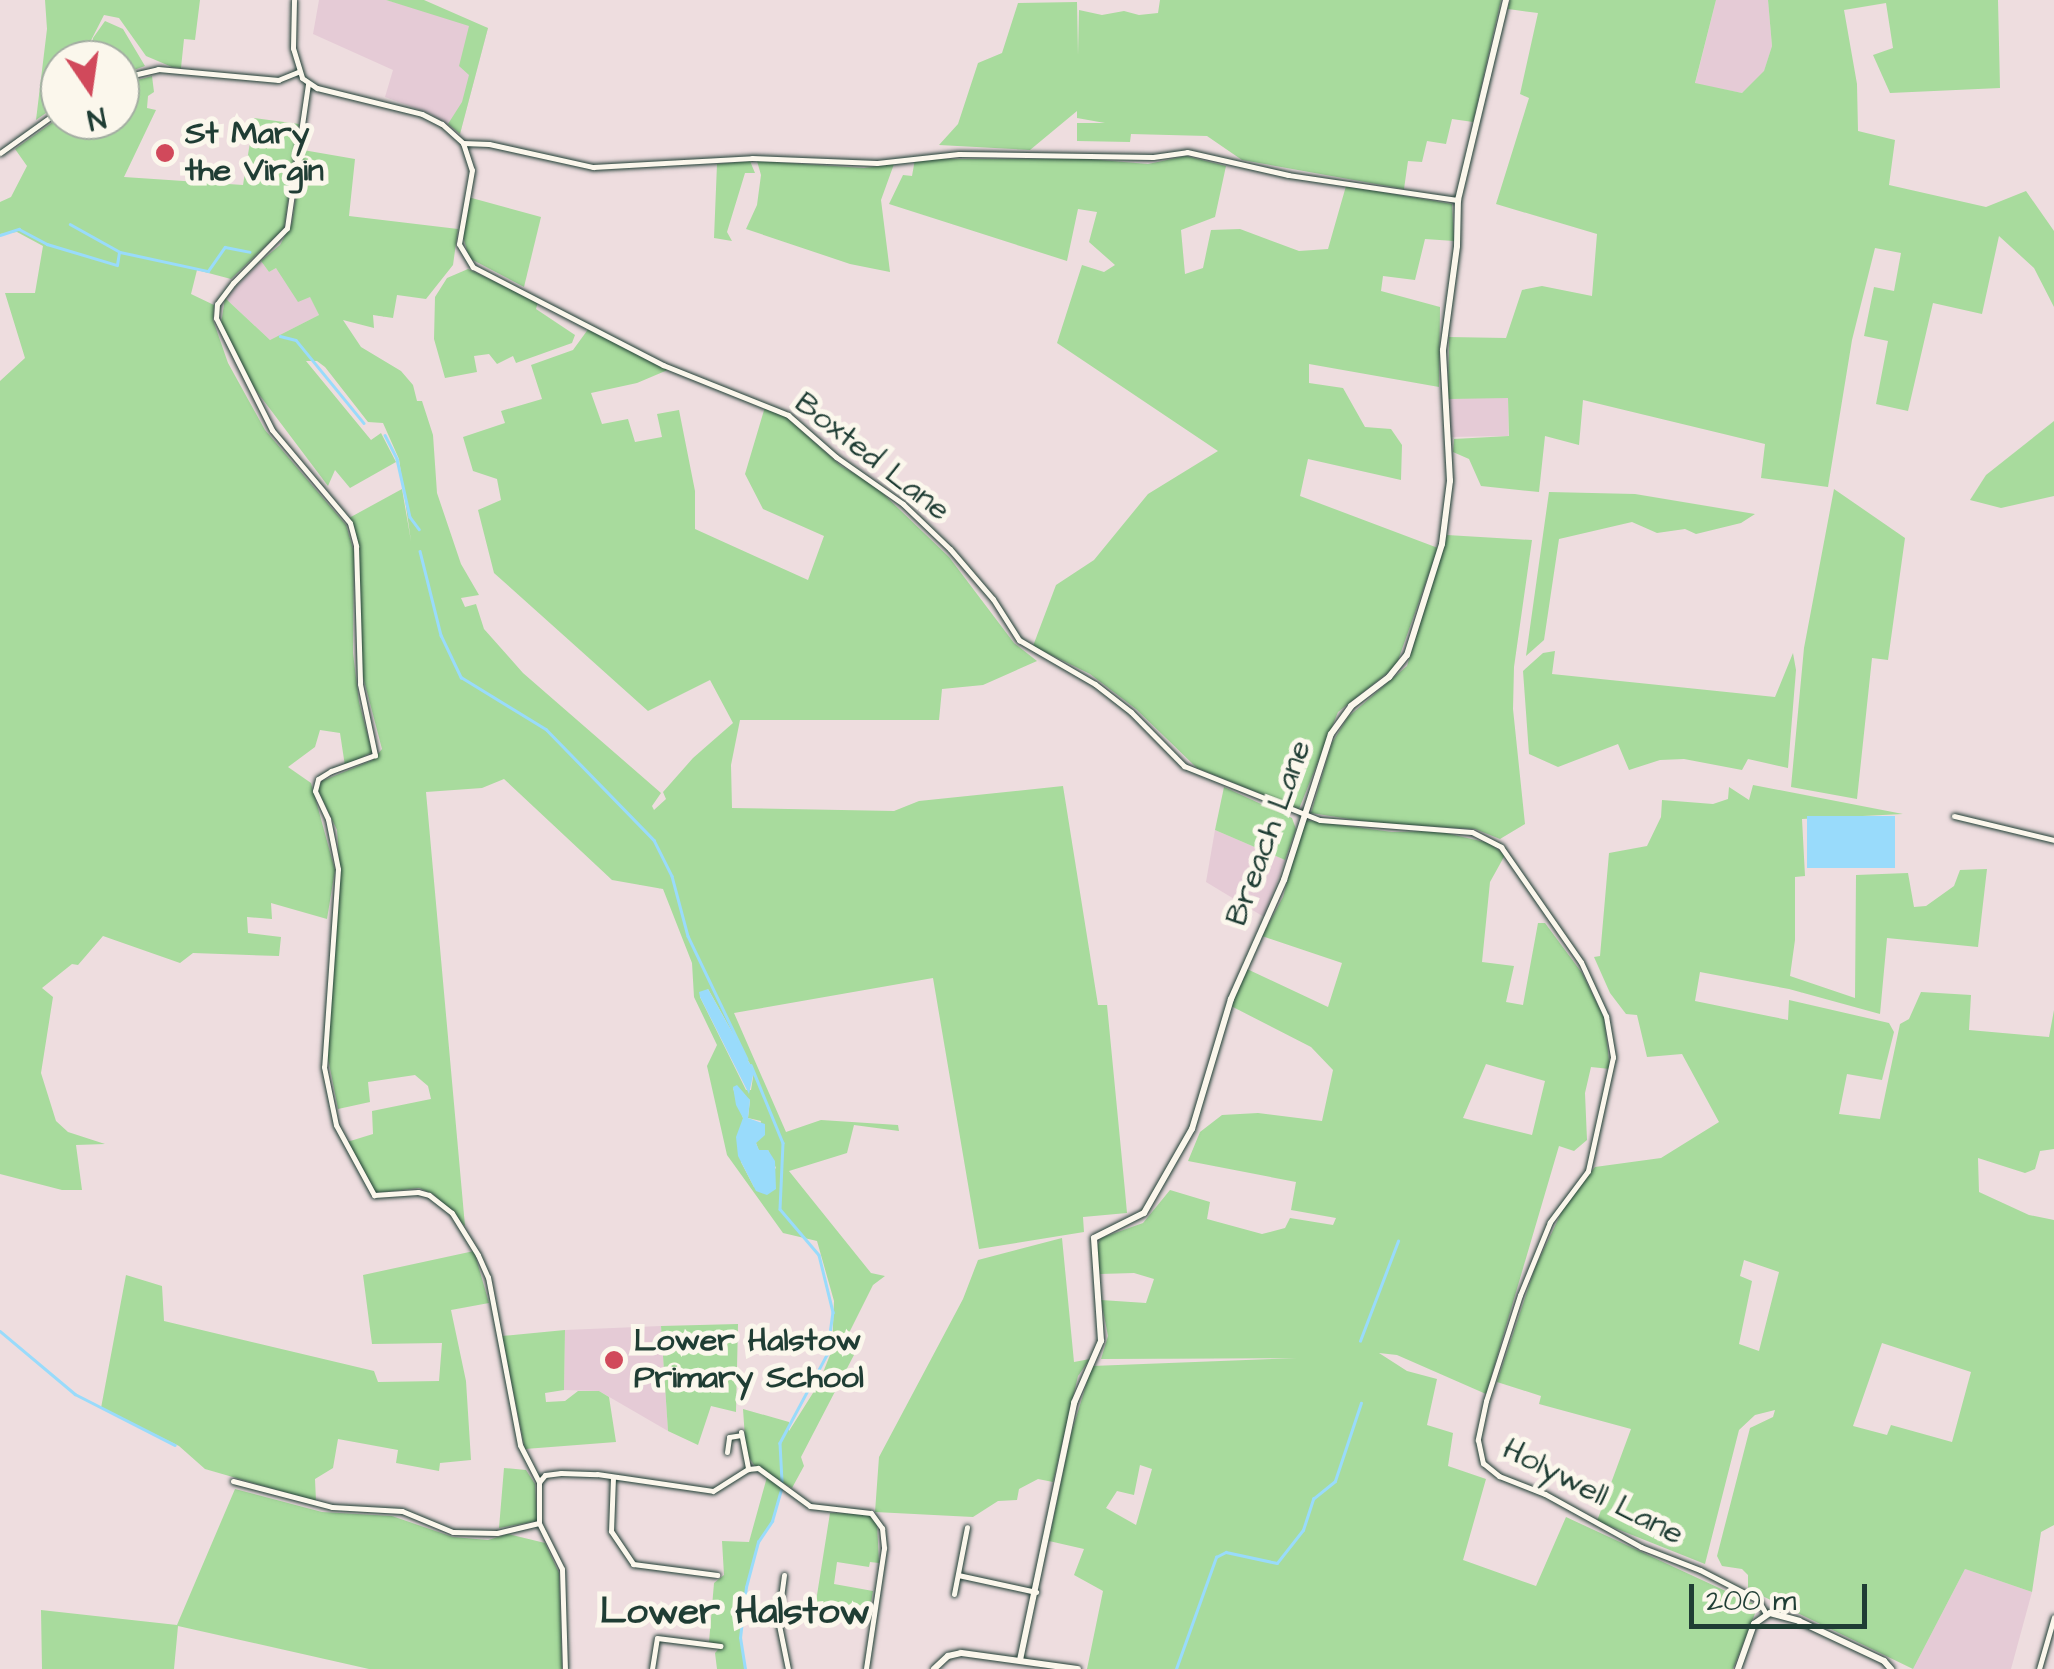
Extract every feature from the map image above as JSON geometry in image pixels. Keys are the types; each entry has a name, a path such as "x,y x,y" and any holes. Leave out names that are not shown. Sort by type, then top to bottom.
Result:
{"street":[{"path":"294,0 298,72 308,84 422,114 442,124 463,143 489,144 593,168 752,158 878,163 959,154 1152,157 1187,152 1288,175 1458,200"},
{"name":"Breach Lane","path":"1020,1660 1074,1402 1082,1375 1101,1341 1094,1238 1144,1213 1192,1128 1231,999 1284,880 1302,816 1340,719 1389,677 1407,655 1442,544 1450,481 1443,359 1457,246 1458,200 1506,0"},
{"path":"140,73 158,68 278,80 298,72"},
{"path":"308,84 287,228 233,284 218,304 216,318 272,430 350,523 356,546 360,684 375,755 318,779 314,791 328,819 338,869 330,928 324,1067 336,1125 374,1195 429,1195 452,1214 488,1277 520,1445 539,1482 539,1523 562,1569 565,1669"},
{"path":"0,153 40,124"},
{"name":"Boxted Lane","path":"463,143 472,170 459,244 474,267 663,365 788,415 836,457 903,504 950,549 1030,650 1094,684 1132,712 1184,766 1302,816"},
{"name":"Holywell Lane","path":"1302,816 1371,827 1472,832 1496,842 1582,962 1609,1027 1613,1064 1588,1172 1550,1222 1520,1295 1486,1401 1478,1440 1482,1463 1499,1476 1545,1494 1641,1548 1700,1570 1758,1600 1766,1614"},
{"path":"1954,816 2054,840"},
{"path":"727,1452 729,1437 741,1433 748,1468"},
{"path":"539,1482 545,1475 561,1473 613,1476 712,1491 748,1468 758,1468 810,1506 871,1513 882,1527 883,1560 866,1669"},
{"path":"613,1476 611,1530 633,1564 717,1575"},
{"path":"234,1481 332,1507 402,1511 453,1532 475,1535 539,1523"},
{"path":"531,1526 543,1533"},
{"path":"954,1594 967,1526"},
{"path":"784,1575 778,1620 788,1669"},
{"path":"958,1576 1036,1592"},
{"path":"1738,1669 1752,1626 1766,1614 1799,1621 1891,1669"},
{"path":"2039,1669 2054,1616"},
{"path":"652,1669 657,1638 721,1646"},
{"path":"934,1669 960,1653 1078,1669"}],"shaded area":[{"path":"319,0 386,0 488,28 460,134 431,114 385,97 393,70 313,34"},
{"path":"1716,0 1768,0 1772,46 1763,75 1742,93 1695,84"},
{"path":"261,261 269,272 276,268 310,296 319,315 270,340 225,298"},
{"path":"1508,397 1509,436 1449,437 1448,398"},
{"path":"1215,830 1285,860 1264,917 1206,882"},
{"name":"Lower Halstow Primary School","path":"661,1326 668,1431 599,1391 564,1390 565,1330"},
{"path":"1965,1569 2032,1592 2011,1669 1913,1669"}],"green space":[{"path":"45,0 200,0 195,40 184,39 181,68 146,56 140,40 135,40 119,18 104,15 91,40 46,40"},
{"path":"386,0 424,0 488,28 460,134 448,124 462,102 469,75 459,66 469,26"},
{"path":"1160,0 1501,0 1473,122 1452,119 1446,144 1427,141 1422,162 1408,161 1404,189 1242,160 1207,136 1131,134 1130,142 1077,141 1077,123 1105,123 1077,118 1077,111 1030,150 939,145 958,124 978,63 1002,53 1018,3 1077,2 1078,55 1079,10 1102,15 1124,11 1139,15 1158,13"},
{"path":"1510,0 1716,0 1695,83 1742,93 1764,71 1772,46 1768,0 1998,0 2000,88 1890,93 1873,55 1893,48 1886,3 1844,10 1857,84 1858,131 1895,140 1889,185 1986,207 2026,191 2054,231 2054,307 2034,268 1999,236 1982,314 1933,303 1908,411 1876,404 1888,341 1864,336 1874,287 1894,291 1901,253 1875,248 1852,340 1828,487 1761,478 1765,444 1583,400 1579,445 1545,436 1539,492 1481,486 1469,459 1453,452 1454,439 1509,436 1508,398 1448,399 1449,337 1506,338 1522,290 1542,286 1592,296 1597,234 1496,204 1529,98 1520,94 1538,13 1508,9"},
{"path":"105,21 123,29 130,40 93,40"},
{"path":"152,76 154,92 148,96 147,108 156,110 124,177 243,185 254,118 299,124 284,228 231,279 197,270 191,294 214,305 213,320 228,363 265,430 346,525 354,552 353,653 359,702 372,752 345,766 340,733 320,730 315,747 288,767 311,783 335,870 327,919 271,903 272,919 247,917 248,933 281,937 279,956 193,953 180,963 103,936 78,965 72,964 42,988 53,997 41,1073 56,1121 68,1132 105,1144 76,1145 82,1190 62,1190 0,1174 0,381 25,358 5,293 35,293 43,246 17,232 0,234 0,202 11,197 27,166 15,149 40,131 40,140 140,140 140,79"},
{"path":"303,150 355,159 349,216 458,229 453,265 426,299 397,295 393,318 373,315 374,328 343,320 361,347 401,371 413,385 417,401 422,401 433,435 437,493 461,564 479,595 461,598 465,607 476,604 484,629 523,673 661,793 652,806 654,810 666,799 663,792 693,758 733,723 710,680 648,711 494,573 478,510 501,500 497,479 473,471 463,437 505,423 501,411 542,399 531,365 573,350 589,328 670,369 637,383 591,393 602,424 628,419 635,442 662,437 657,414 679,410 695,491 695,529 808,580 824,536 763,509 745,474 765,407 785,416 841,466 873,484 949,557 1014,643 1037,661 983,685 942,689 939,720 740,720 731,765 732,808 894,811 919,801 1063,786 1098,1005 1107,1005 1127,1213 1083,1217 1084,1232 979,1249 933,978 734,1013 786,1132 821,1120 898,1125 899,1131 854,1125 847,1153 789,1171 871,1273 885,1276 873,1285 843,1345 855,1353 801,1457 804,1466 792,1488 754,1465 746,1453 743,1409 789,1422 789,1431 818,1385 832,1350 834,1301 817,1241 783,1233 727,1155 707,1066 717,1045 694,997 692,963 663,889 612,880 504,779 482,788 426,792 465,1226 433,1194 419,1188 376,1193 347,1142 373,1134 372,1111 431,1099 428,1086 415,1075 368,1082 370,1102 338,1109 326,1048 339,860 337,830 318,790 322,781 373,760 382,749 361,669 358,542 349,518 402,489 411,541 399,459 383,423 368,422 325,367 317,361 306,361 371,440 381,433 396,462 350,488 335,470 328,486 252,385 221,324 225,298 270,340 319,315 310,297 298,302 276,268 269,272 261,261 280,245 292,223","holes":["708,989 754,1071 751,1090 746,1090 700,997","733,1088 750,1100 748,1118 761,1121 756,1143 759,1151 768,1150 776,1168 754,1187 741,1162 743,1118"]},
{"path":"1186,156 1226,166 1215,217 1181,230 1185,274 1203,268 1211,230 1240,229 1299,251 1328,249 1346,186 1452,204 1454,241 1425,239 1415,280 1383,276 1381,291 1440,307 1439,387 1309,364 1309,383 1343,388 1365,427 1391,429 1402,445 1401,480 1308,459 1300,496 1438,548 1396,666 1338,712 1299,809 1197,768 1136,709 1090,674 1033,646 1056,585 1094,560 1148,494 1218,451 1057,343 1082,265 1104,272 1115,265 1089,242 1097,212 1078,209 1067,261 889,204 903,175 912,176 915,159 1088,159 1148,164"},
{"path":"750,161 755,173 745,173 727,232 732,241 714,238 717,164"},
{"path":"757,161 864,168 894,164 881,200 890,272 850,264 746,229 757,205 761,175"},
{"path":"468,197 541,217 524,287 469,258 463,236"},
{"path":"468,269 538,302 536,309 575,335 572,343 516,363 513,356 497,364 489,354 474,356 477,372 445,378 434,339 435,297 447,278"},
{"path":"2054,421 2054,496 2001,508 1970,500 1986,475"},
{"path":"1834,489 1905,538 1888,660 1872,658 1857,799 1791,787 1804,648"},
{"path":"1549,492 1635,494 1755,514 1741,523 1696,534 1685,529 1657,533 1632,522 1559,539 1544,640 1526,656"},
{"path":"1447,535 1532,540 1514,667 1513,709 1525,824 1500,839 1475,829 1375,823 1311,813 1332,743 1348,717 1407,666"},
{"path":"1555,651 1552,674 1775,697 1793,653 1796,670 1788,768 1748,759 1742,770 1684,759 1660,760 1629,770 1618,744 1558,767 1529,754 1523,671 1543,653"},
{"path":"1753,785 1903,814 1802,819 1805,876 1795,877 1795,940 1790,976 1855,998 1856,875 1908,873 1914,907 1926,906 1954,886 1960,870 1987,869 1978,947 1887,938 1880,1014 1789,989 1700,972 1695,1001 1788,1020 1789,1000 1889,1023 1894,1032 1882,1080 1847,1074 1839,1114 1880,1119 1900,1024 1909,1019 1921,992 1971,995 1969,1030 2049,1037 2054,1010 2054,1149 2040,1151 2035,1169 2025,1173 1978,1158 1979,1192 2029,1215 2054,1220 2054,1525 2041,1532 2032,1592 1965,1569 1913,1669 1748,1589 1748,1575 1742,1569 1722,1566 1717,1556 1750,1428 1773,1417 1775,1410 1755,1415 1739,1430 1705,1564 1597,1521 1631,1429 1539,1404 1541,1396 1497,1382 1535,1268 1564,1207 1595,1167 1661,1158 1719,1122 1682,1054 1647,1057 1637,1015 1626,1014 1610,993 1594,957 1600,956 1609,853 1647,846 1661,817 1662,800 1713,804 1728,799 1729,787 1749,800","holes":["1744,1260 1779,1272 1759,1351 1739,1344 1752,1281 1740,1276","1882,1343 1971,1372 1952,1442 1891,1425 1887,1435 1853,1426"]},
{"path":"1224,787 1292,818 1296,829 1285,860 1215,830"},
{"path":"1304,820 1392,832 1437,831 1489,843 1505,855 1490,882 1482,962 1514,966 1506,1002 1523,1005 1538,923 1545,923 1582,973 1604,1018 1610,1069 1591,1067 1585,1093 1587,1140 1574,1151 1559,1146 1486,1394 1397,1355 1379,1353 1407,1371 1437,1379 1427,1425 1453,1433 1448,1466 1486,1479 1463,1560 1536,1586 1566,1517 1758,1606 1733,1669 1087,1669 1103,1591 1074,1575 1084,1549 1049,1541 1071,1434 1092,1366 1297,1358 1101,1359 1108,1336 1101,1300 1146,1303 1154,1279 1134,1273 1100,1274 1096,1249 1101,1238 1143,1223 1170,1190 1210,1202 1207,1219 1262,1234 1285,1228 1290,1218 1333,1225 1336,1218 1291,1210 1296,1182 1188,1161 1200,1132 1222,1115 1258,1113 1322,1121 1333,1070 1311,1047 1231,1006 1247,969 1328,1007 1342,963 1262,936 1283,897","holes":["1486,1064 1545,1081 1532,1135 1463,1118","1140,1465 1152,1469 1136,1525 1106,1508 1117,1491 1134,1495"]},
{"path":"1062,1238 1074,1362 1090,1359 1078,1376 1053,1482 1038,1479 1019,1489 1017,1500 998,1501 973,1517 875,1512 879,1457 963,1299 978,1260"},
{"path":"474,1251 489,1303 451,1310 466,1381 471,1460 440,1463 439,1471 396,1463 398,1450 338,1439 333,1468 315,1479 316,1501 205,1469 179,1446 101,1408 126,1275 162,1286 164,1321 374,1371 378,1382 439,1381 442,1343 372,1344 363,1275"},
{"path":"738,1324 736,1412 711,1406 698,1445 668,1431 661,1326"},
{"path":"565,1330 564,1390 545,1393 546,1402 565,1401 578,1391 599,1391 609,1397 616,1442 525,1449 502,1336"},
{"path":"504,1468 526,1470 535,1484 537,1521 499,1528"},
{"path":"767,1477 781,1488 772,1521 758,1542 746,1587 740,1638 745,1669 717,1669 715,1653 722,1645 709,1642 714,1583 724,1575 722,1541 749,1542"},
{"path":"235,1489 322,1512 392,1516 453,1537 488,1540 508,1534 545,1543 559,1573 562,1669 369,1669 178,1626 174,1669 42,1669 41,1610 177,1625"},
{"path":"830,1513 868,1514 877,1523 879,1563 870,1562 869,1567 837,1562 834,1584 873,1591 868,1622 814,1614"}],"water":[{"path":"1807,816 1895,816 1895,868 1807,868"},
{"path":"708,989 754,1071 749,1094 700,997 699,992"},
{"path":"737,1085 750,1100 748,1118 765,1124 765,1135 756,1143 759,1150 768,1150 775,1161 776,1189 767,1195 756,1191 738,1156 736,1137 743,1118 736,1105 733,1087"}],"waterway":[{"path":"70,224 120,252 208,271 225,247 250,252"},
{"path":"0,235 19,229 47,244 117,265 119,253"},
{"path":"280,336 296,340 364,423"},
{"path":"385,435 397,459 410,517 419,529"},
{"path":"420,551 441,635 461,677 546,729 654,840 672,876 688,936 747,1059"},
{"path":"751,1065 783,1143 780,1209 819,1255 833,1312 827,1355 780,1443 782,1481"},
{"path":"1360,1341 1398,1241"},
{"path":"0,1331 75,1394 175,1445"},
{"path":"1176,1669 1216,1557 1226,1552 1277,1563 1303,1530 1313,1499 1335,1481 1361,1403"},
{"path":"745,1669 740,1638 746,1587 758,1542 772,1521 781,1489"}],"place":[{"name":"St Mary the Virgin","path":"165,153"},
{"name":"Lower Halstow Primary School","path":"614,1360"}],"district":[{"name":"Lower Halstow","path":"735,1613"}]}
